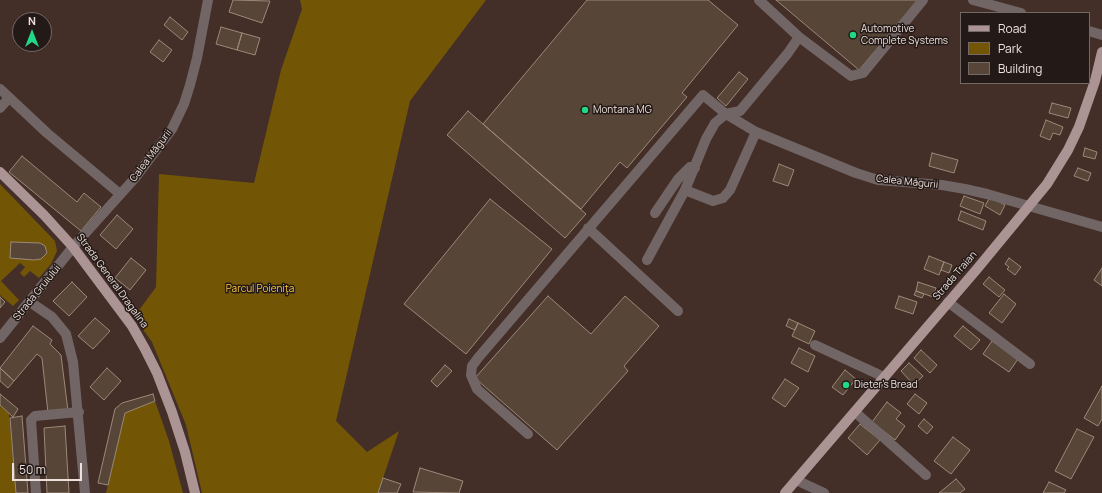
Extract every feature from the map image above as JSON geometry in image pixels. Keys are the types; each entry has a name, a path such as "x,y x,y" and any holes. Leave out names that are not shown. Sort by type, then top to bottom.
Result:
{"main road":[{"name":"Strada Traian","path":"785,493 1030,207 1047,184 1068,150 1088,102 1102,52"},
{"name":"Strada General Dragalina","path":"0,172 44,215 73,247 132,326 157,373 172,412 185,452 195,493"}],"street":[{"name":"Calea Măgurii","path":"73,247 135,178 168,135 184,104 197,58 208,0"},
{"path":"759,0 799,37 851,76 863,73 923,0"},
{"path":"973,0 1017,12"},
{"path":"1090,31 1102,35"},
{"path":"647,260 685,190 706,139 715,123 726,114 740,111 788,53 799,37"},
{"path":"0,89 47,133 120,194"},
{"name":"Calea Măgurii","path":"588,228 702,95 726,114 756,132 856,173 878,180 942,185 965,189 1102,227"},
{"path":"0,108 9,98"},
{"path":"685,190 713,201 723,198 730,190 756,132"},
{"path":"655,213 678,178 690,167 695,168"},
{"path":"528,434 477,389 471,375 472,366 588,228 678,311"},
{"name":"Strada Gruiului","path":"0,338 73,247"},
{"path":"30,302 52,317 66,334 74,362 85,493"},
{"path":"948,302 1030,364"},
{"path":"816,345 884,377"},
{"path":"36,493 31,420 35,416 79,412"},
{"path":"854,412 926,475"},
{"path":"796,480 824,493"}],"green space":[{"name":"Parcul Poieniţa","path":"300,0 486,0 410,101 336,421 367,452 399,431 378,493 202,493 186,425 152,342 134,317 156,287 159,174 254,183 281,70 302,9"},
{"path":"0,184 55,241 57,251 51,264 39,278 30,271 24,277 20,273 25,267 20,263 1,281 19,300 13,306 0,295"},
{"path":"155,401 169,441 183,493 106,493 125,413"},
{"path":"0,406 9,413 16,493 0,493"}],"building":[{"path":"233,0 270,1 262,23 229,12"},
{"name":"Montana MG","path":"587,0 708,0 738,25 682,93 687,97 627,168 620,162 581,209 483,124"},
{"name":"Automotive Complete Systems","path":"776,0 918,0 859,70"},
{"path":"170,17 188,32 182,40 164,25"},
{"path":"221,27 242,33 237,50 216,44"},
{"path":"242,33 260,38 255,55 237,50"},
{"path":"159,40 172,50 163,62 150,52"},
{"path":"739,72 748,79 726,106 717,98"},
{"path":"1052,103 1071,108 1068,118 1049,113"},
{"path":"468,111 586,214 565,238 447,135"},
{"path":"1046,120 1063,127 1060,135 1053,133 1050,140 1040,136"},
{"path":"1085,148 1097,152 1095,159 1083,156"},
{"path":"932,153 958,160 954,173 929,166"},
{"path":"22,156 77,202 84,193 101,207 81,231 9,172"},
{"path":"779,164 794,170 788,186 773,181"},
{"path":"1078,168 1091,173 1088,181 1074,176"},
{"path":"964,196 984,203 980,214 960,206"},
{"path":"990,197 1005,205 1000,215 985,206"},
{"path":"490,199 552,249 466,354 404,304"},
{"path":"961,211 986,221 983,230 958,220"},
{"path":"117,215 133,229 116,249 100,235"},
{"path":"11,242 40,243 45,246 47,253 41,259 34,260 10,258"},
{"path":"929,256 944,262 939,275 924,269"},
{"path":"131,258 146,270 130,290 115,278"},
{"path":"1009,258 1021,267 1015,275 1007,269 1009,267 1005,264"},
{"path":"944,262 952,265 949,273 941,270"},
{"path":"1102,268 1102,286 1094,280"},
{"path":"989,277 1005,290 999,297 983,284"},
{"path":"72,282 87,297 69,316 53,301"},
{"path":"918,282 936,288 933,297 916,291"},
{"path":"916,291 924,294 922,298 914,295"},
{"path":"1004,294 1016,304 1002,323 989,313"},
{"path":"548,296 591,334 625,296 659,326 624,366 628,371 557,450 475,378"},
{"path":"899,296 917,302 913,314 895,308"},
{"path":"0,297 5,302 0,308"},
{"path":"95,318 110,331 93,349 78,336"},
{"path":"789,319 798,323 795,330 786,326"},
{"path":"798,323 815,331 809,344 792,336"},
{"path":"33,326 52,340 50,344 61,355 68,411 48,413 42,358 37,354 14,381 0,368"},
{"path":"963,326 980,340 971,350 954,336"},
{"path":"992,341 1018,359 1009,372 983,354"},
{"path":"799,348 815,356 808,372 791,363"},
{"path":"921,350 937,365 930,373 914,358"},
{"path":"909,363 923,376 914,385 901,371"},
{"path":"445,365 452,371 437,387 431,381"},
{"path":"0,368 14,381 8,388 0,381"},
{"path":"107,368 121,381 104,400 90,387"},
{"path":"845,370 856,379 843,395 832,387"},
{"path":"785,379 799,388 785,407 772,398"},
{"path":"1102,386 1102,419 1098,426 1084,418"},
{"path":"0,394 18,409 13,417 0,405"},
{"path":"153,394 155,401 125,413 108,485 98,483 115,409 122,403"},
{"path":"915,394 927,403 919,414 907,404"},
{"path":"887,402 901,413 896,419 905,426 895,440 872,422"},
{"path":"22,416 28,493 16,493 10,418"},
{"path":"924,419 933,427 927,434 918,426"},
{"path":"860,424 880,440 867,455 848,438"},
{"path":"65,426 69,493 47,493 44,428"},
{"path":"1077,429 1094,437 1071,479 1055,471"},
{"path":"953,437 970,450 951,474 934,461"},
{"path":"420,468 463,481 459,493 413,492"},
{"path":"383,478 401,484 397,493 378,493"},
{"path":"956,479 965,489 960,493 939,493"},
{"path":"1049,482 1066,490 1064,493 1043,493"}],"place":[{"name":"Automotive Complete Systems","path":"853,35"},
{"name":"Montana MG","path":"585,110"},
{"name":"Dieter’s Bread","path":"846,385"}]}
